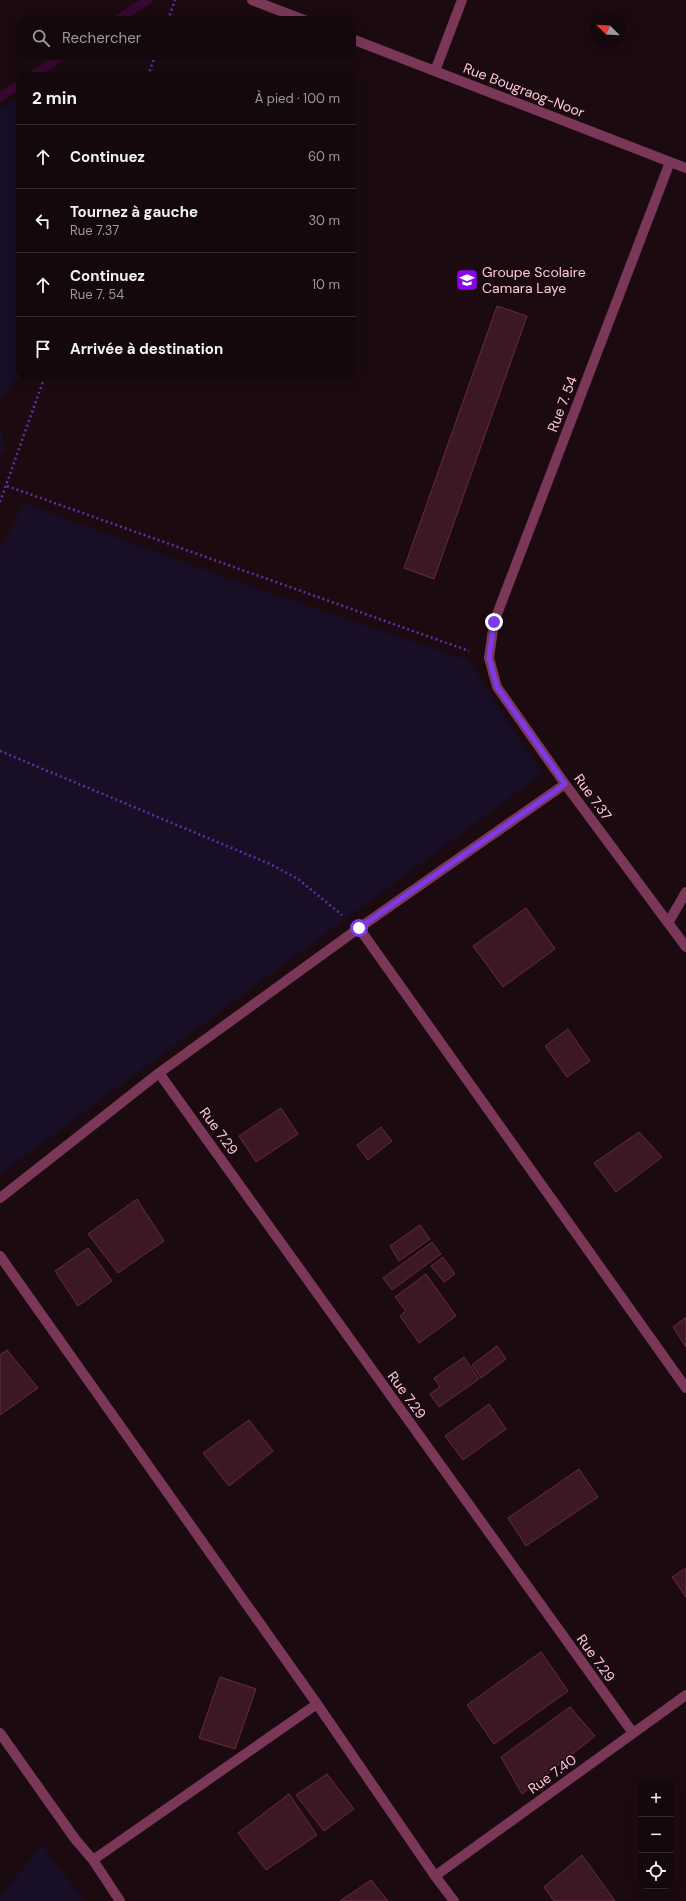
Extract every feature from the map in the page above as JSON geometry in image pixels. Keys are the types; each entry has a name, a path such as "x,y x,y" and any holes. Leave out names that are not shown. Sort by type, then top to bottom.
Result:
{"street":[{"path":"252,0 294,16"},
{"path":"435,71 462,0"},
{"name":"Rue Bougraog-Noor","path":"356,41 686,168"},
{"name":"Rue 7. 54","path":"489,658 494,622 670,162"},
{"name":"Rue 7.37","path":"489,658 497,687 565,784 686,947"},
{"path":"0,1198 159,1073 359,928 565,784"},
{"path":"668,923 686,892"},
{"path":"359,928 686,1388"},
{"name":"Rue 7.29","path":"159,1073 633,1733"},
{"path":"0,1256 317,1704 435,1876 454,1901"},
{"name":"Rue 7.40","path":"435,1876 686,1695"},
{"path":"93,1860 317,1704"},
{"path":"0,1733 75,1839 93,1860 120,1901"}],"path":[{"path":"169,16 174,0"},
{"path":"149,72 154,60"},
{"path":"0,502 7,486 44,380"},
{"path":"7,486 489,658"},
{"path":"0,751 270,864 298,879 359,928"}],"shaded area":[{"path":"16,98 17,380 0,399 0,108"},
{"path":"0,423 5,451 0,455"},
{"path":"24,503 240,583 468,660 542,774 0,1174 0,549"},
{"path":"42,1845 84,1901 0,1901 0,1897"}],"building":[{"path":"497,306 527,316 434,579 404,568"},
{"path":"526,908 555,949 503,987 473,946"},
{"path":"568,1029 590,1061 567,1077 545,1046"},
{"path":"281,1108 298,1134 256,1162 239,1136"},
{"path":"381,1127 392,1141 368,1160 357,1145"},
{"path":"639,1132 662,1157 616,1192 594,1163"},
{"path":"137,1199 164,1241 118,1273 88,1234"},
{"path":"420,1225 430,1239 399,1261 390,1246"},
{"path":"432,1242 441,1254 392,1290 383,1278"},
{"path":"88,1248 112,1281 78,1306 55,1271"},
{"path":"443,1257 455,1274 444,1282 431,1266"},
{"path":"426,1274 456,1316 419,1343 400,1316 406,1311 395,1297"},
{"path":"686,1317 686,1347 673,1327"},
{"path":"497,1346 506,1359 481,1378 472,1365"},
{"path":"7,1350 38,1388 0,1415 0,1355"},
{"path":"464,1357 479,1379 439,1407 430,1394 440,1387 434,1378"},
{"path":"489,1404 506,1429 463,1460 445,1436"},
{"path":"249,1420 273,1451 229,1486 203,1453"},
{"path":"579,1469 598,1497 526,1546 508,1518"},
{"path":"686,1568 686,1597 672,1577"},
{"path":"541,1652 568,1691 494,1744 467,1705"},
{"path":"220,1677 256,1689 235,1749 199,1738"},
{"path":"570,1707 595,1736 522,1794 501,1757"},
{"path":"327,1774 354,1809 324,1831 296,1795"},
{"path":"289,1794 317,1835 266,1870 238,1833"},
{"path":"582,1855 615,1901 554,1901 544,1887"},
{"path":"371,1880 388,1901 340,1901"}],"waterway":[{"path":"123,16 148,0"},
{"path":"38,72 56,60"},
{"path":"0,97 16,87"}],"place":[{"name":"Groupe Scolaire Camara Laye","path":"467,280"}],"route":[{"path":"359,928 565,784 497,687 489,658 494,622"}]}
